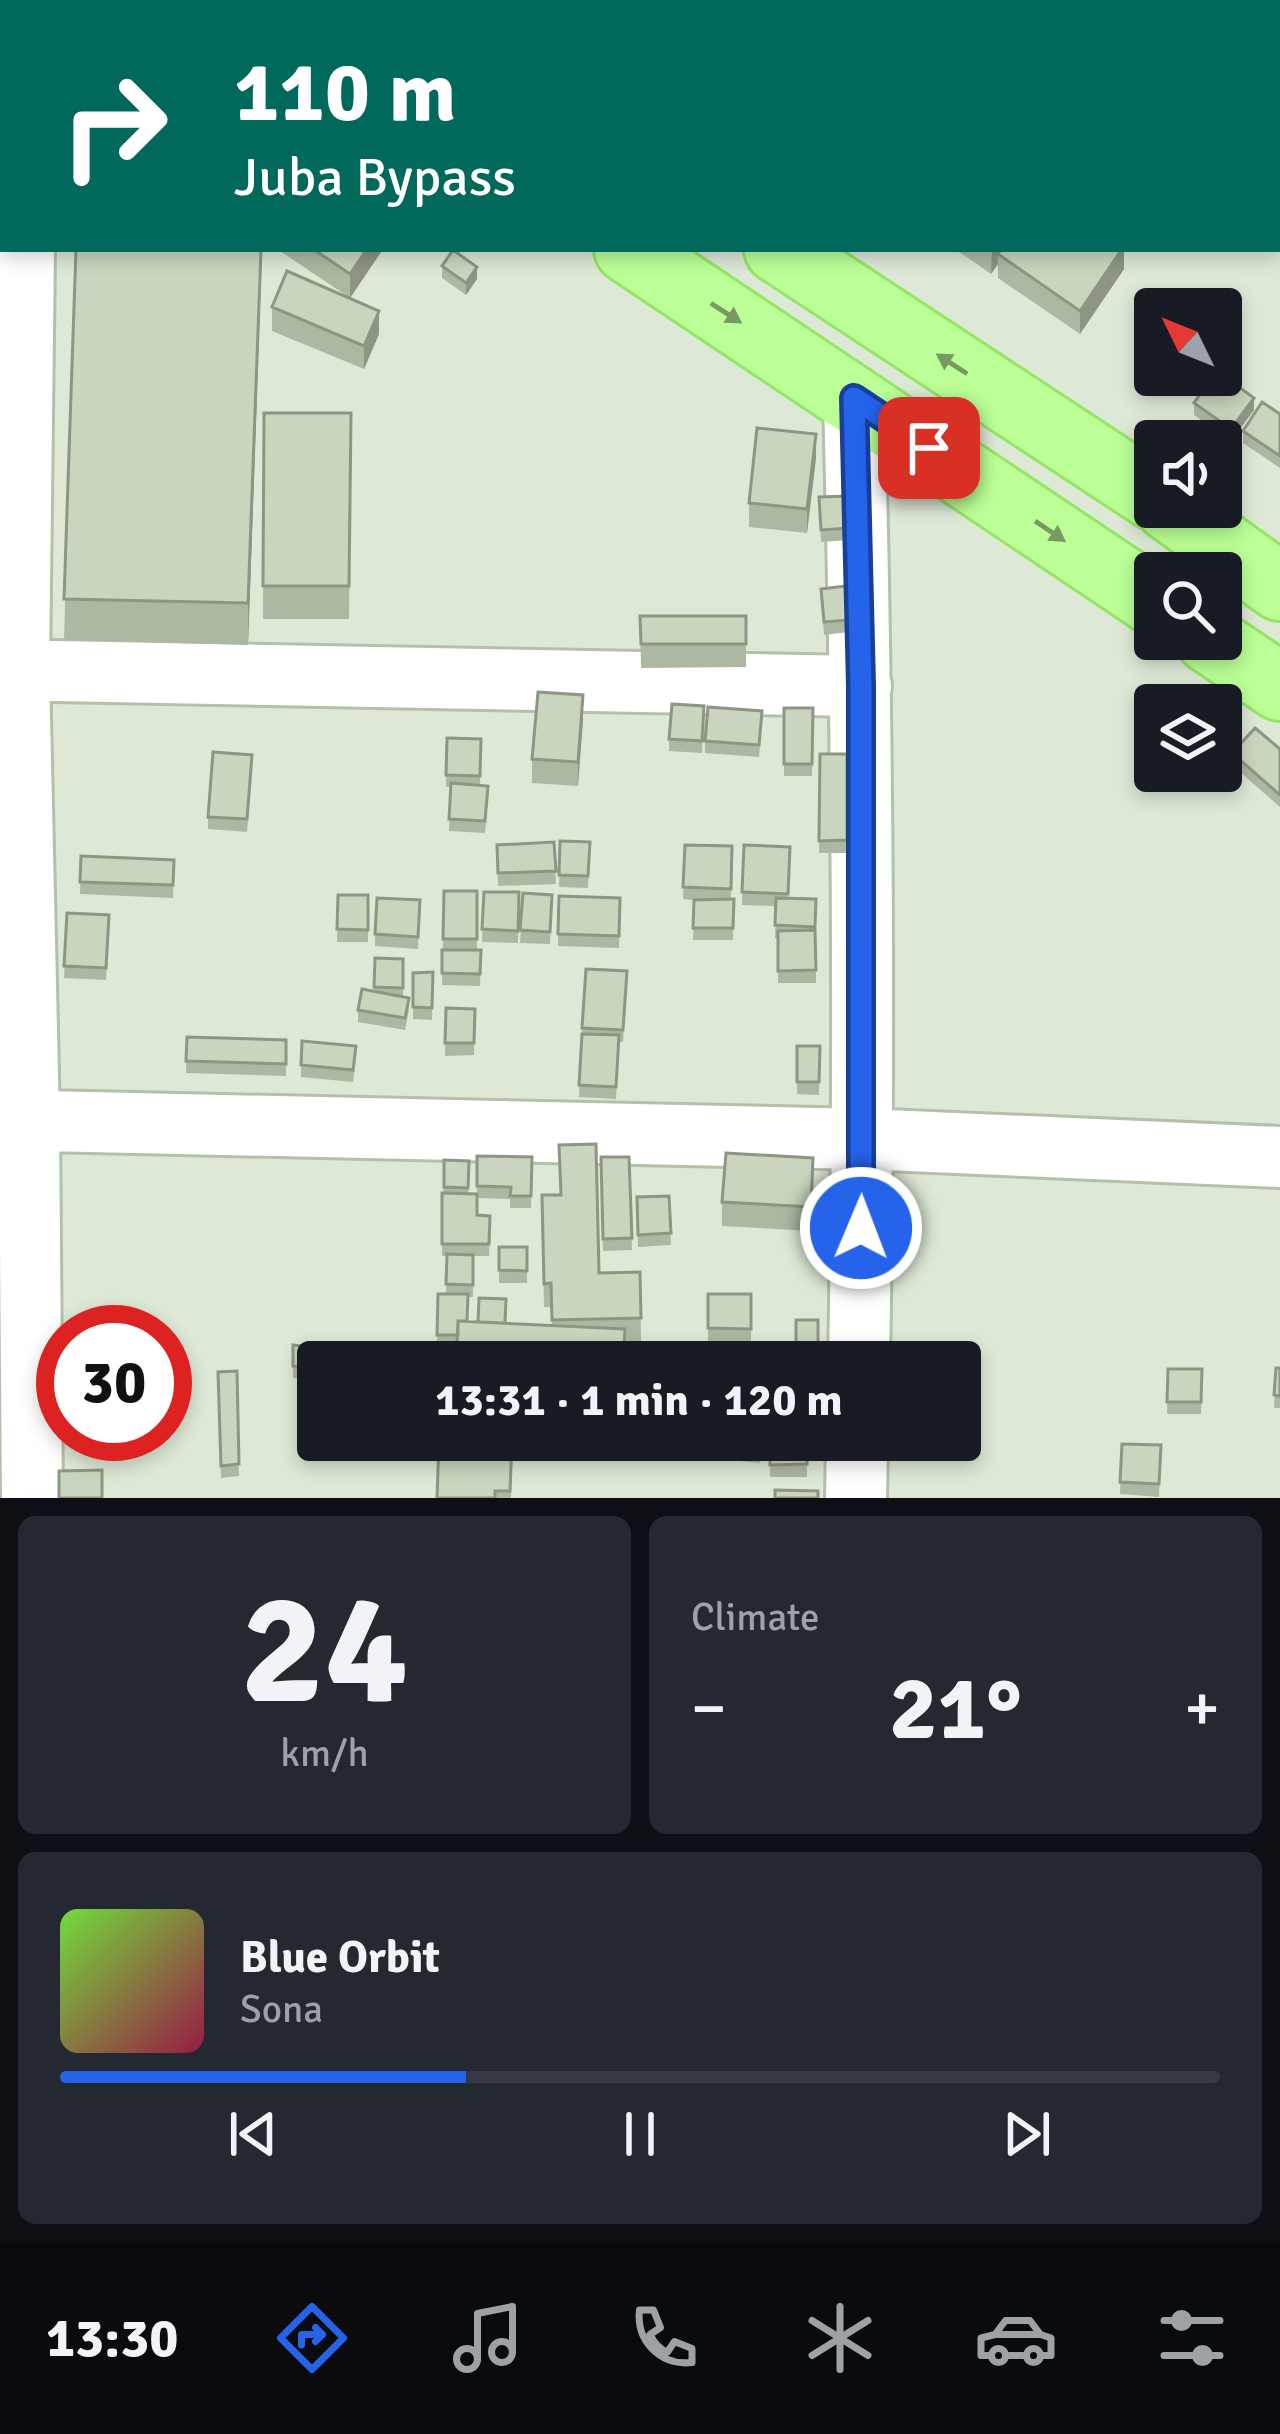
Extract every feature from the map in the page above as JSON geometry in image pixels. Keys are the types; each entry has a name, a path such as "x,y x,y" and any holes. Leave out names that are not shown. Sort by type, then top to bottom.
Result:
{"main road":[{"path":"633,252 1134,588"},
{"path":"783,252 1134,483"},
{"path":"1198,528 1280,587"},
{"path":"1240,660 1280,687"}],"street":[{"path":"24,252 9,671 15,1120 32,1498"},
{"path":"854,398 861,686 859,1341"},
{"path":"9,671 861,686"},
{"path":"15,1120 863,1139 1280,1157"},
{"path":"856,1498 857,1461"}],"shaded area":[{"path":"0,252 1280,252 1280,1498 0,1498"}],"building":[{"path":"76,252 261,252 248,603 64,599"},
{"path":"317,252 365,252 350,274"},
{"path":"456,252 477,267 466,283 442,266"},
{"path":"999,252 1120,252 1080,311"},
{"path":"287,271 379,311 364,346 272,307"},
{"path":"1242,389 1254,398 1238,420 1218,420 1194,403 1199,396 1242,396"},
{"path":"1262,402 1280,414 1280,456 1243,431"},
{"path":"264,413 351,413 349,586 263,586"},
{"path":"757,428 816,434 807,509 749,503"},
{"path":"848,496 849,528 821,530 819,497"},
{"path":"846,586 849,620 824,622 821,589"},
{"path":"640,616 746,616 746,644 641,644"},
{"path":"538,692 583,695 578,762 532,759"},
{"path":"672,704 704,706 702,741 669,739"},
{"path":"708,707 762,711 759,745 705,741"},
{"path":"784,708 813,708 812,764 784,764"},
{"path":"1255,728 1280,749 1280,795 1242,762 1242,742"},
{"path":"447,738 481,739 480,776 446,775"},
{"path":"213,752 252,755 247,819 208,817"},
{"path":"820,754 847,754 847,840 819,841"},
{"path":"451,783 488,786 485,821 449,819"},
{"path":"560,841 590,842 588,876 559,875"},
{"path":"554,842 556,871 498,873 497,845"},
{"path":"685,845 732,846 731,889 683,887"},
{"path":"744,845 790,847 788,894 742,892"},
{"path":"81,856 174,860 173,885 80,882"},
{"path":"444,891 477,891 477,939 443,939"},
{"path":"484,892 519,892 518,931 482,929"},
{"path":"523,893 552,895 550,932 520,930"},
{"path":"338,895 368,895 368,930 337,929"},
{"path":"559,896 620,898 619,936 558,934"},
{"path":"377,898 420,900 418,937 375,934"},
{"path":"776,898 816,899 815,927 775,925"},
{"path":"734,899 733,928 693,928 694,900"},
{"path":"67,913 109,915 106,968 64,966"},
{"path":"815,930 816,970 778,971 778,931"},
{"path":"442,950 481,950 480,974 442,973"},
{"path":"375,958 403,959 403,988 374,987"},
{"path":"586,969 627,971 623,1030 582,1028"},
{"path":"433,972 432,1008 413,1007 413,973"},
{"path":"362,989 409,998 405,1018 358,1010"},
{"path":"446,1008 475,1009 474,1043 445,1043"},
{"path":"582,1034 619,1035 616,1087 579,1085"},
{"path":"187,1037 286,1040 286,1064 186,1061"},
{"path":"302,1041 356,1046 353,1070 301,1065"},
{"path":"797,1046 820,1046 819,1082 797,1082"},
{"path":"596,1144 599,1273 640,1272 641,1318 552,1320 551,1283 544,1284 542,1195 561,1195 559,1145"},
{"path":"726,1153 813,1158 811,1207 722,1202"},
{"path":"477,1156 532,1157 531,1196 510,1196 511,1187 477,1186"},
{"path":"601,1157 629,1157 632,1238 603,1239"},
{"path":"444,1160 469,1161 468,1188 444,1187"},
{"path":"442,1193 477,1194 477,1215 490,1216 489,1244 442,1244"},
{"path":"669,1196 671,1233 638,1235 637,1197"},
{"path":"499,1247 527,1247 527,1271 499,1270"},
{"path":"447,1254 473,1255 473,1285 446,1284"},
{"path":"438,1294 468,1294 467,1321 458,1321 458,1335 437,1335"},
{"path":"708,1294 751,1294 751,1329 708,1328"},
{"path":"479,1298 506,1299 505,1323 478,1322"},
{"path":"796,1320 818,1320 818,1341 796,1341"},
{"path":"458,1321 625,1329 624,1341 457,1341"},
{"path":"1276,1368 1280,1368 1280,1396 1274,1395"},
{"path":"1168,1369 1202,1369 1201,1402 1167,1402"},
{"path":"237,1371 239,1464 221,1466 218,1372"},
{"path":"1122,1444 1161,1445 1159,1484 1120,1482"},
{"path":"438,1461 511,1461 510,1491 495,1491 495,1498 437,1498"},
{"path":"770,1461 807,1461 807,1464 770,1465"},
{"path":"102,1470 102,1498 59,1498 59,1471"},
{"path":"775,1490 818,1491 818,1498 775,1498"}],"route":[{"path":"861,1228 861,686 854,398 929,448"}]}
